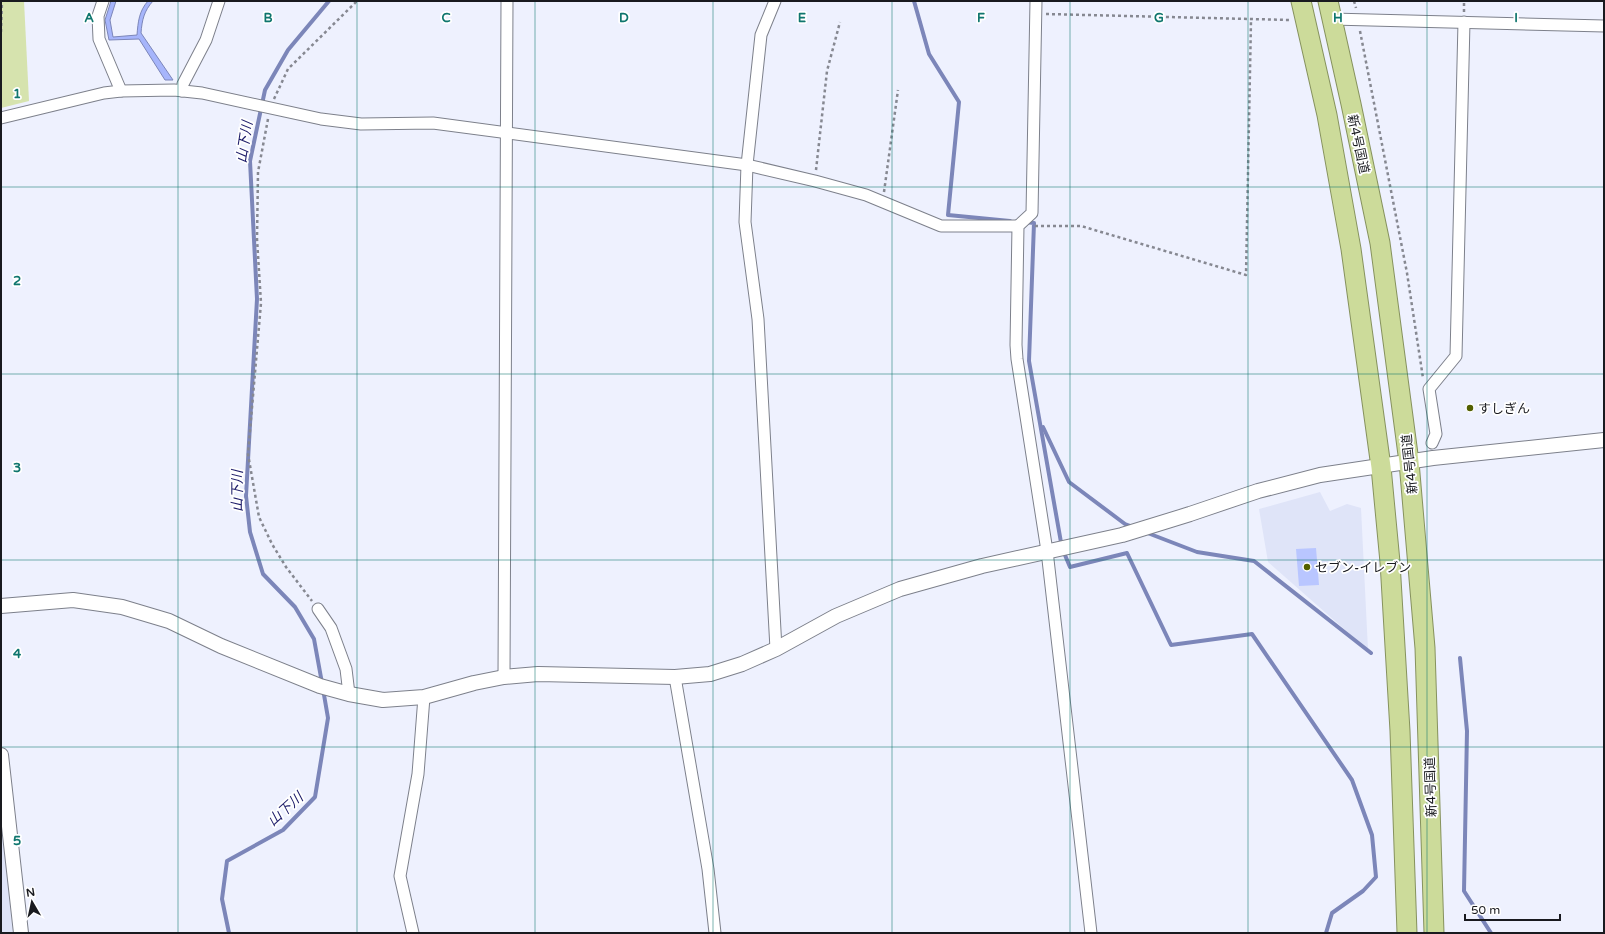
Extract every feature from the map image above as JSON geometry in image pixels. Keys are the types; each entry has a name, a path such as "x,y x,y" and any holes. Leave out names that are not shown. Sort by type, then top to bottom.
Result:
{"highway":[{"name":"新4号国道","path":"1301,1 1327,115 1351,249 1381,467 1390,562 1400,731 1407,933"},
{"name":"新4号国道","path":"1330,10 1380,243 1409,462 1425,648 1434,933"}],"street":[{"path":"103,1 98,16 99,39 121,91"},
{"path":"182,91 183,84 206,40 219,1"},
{"path":"504,677 507,1"},
{"path":"775,1 761,35 747,165 745,222 758,319 776,649"},
{"path":"1,118 104,93 121,91 182,91 202,93 321,120 361,124 433,123 747,165 866,195 941,226 1018,226 1032,213 1036,1"},
{"path":"1330,10 1358,19 1378,21 1604,26"},
{"path":"1432,443 1436,434 1429,389 1456,356 1464,22"},
{"path":"1018,226 1016,345 1047,551 1091,933"},
{"path":"1,606 73,600 122,607 169,621 221,646 320,686 349,694 383,700 424,697 474,683 504,677 538,674 675,677 710,674 742,664 776,649 836,616 900,589 982,566 1122,535 1190,514 1258,490 1320,475 1433,458 1604,440"},
{"path":"318,609 331,628 346,669 349,694"},
{"path":"675,677 708,870 715,933"},
{"path":"413,933 400,876 418,774 424,697"},
{"path":"1,756 21,933"}],"path":[{"path":"1,32 2,1"},
{"path":"318,609 286,567 272,544 259,517 248,454 261,303 257,239 258,172 270,108 288,69 356,1"},
{"path":"1354,1 1408,273 1422,378 1429,389"},
{"path":"1036,14 1283,20"},
{"path":"1018,226 1081,226 1246,275 1251,20"},
{"path":"815,181 827,71 840,22"},
{"path":"883,202 898,90"}],"shaded area":[{"path":"1320,492 1330,511 1347,504 1361,508 1368,650 1268,562 1259,509"},
{"path":"1,819 13,933 1,933"}],"green space":[{"path":"1,1 24,1 29,101 1,108"}],"water":[{"path":"111,1 116,1 110,20 113,37 137,35 141,13 148,1 153,1 147,8 144,16 141,33 173,80 165,80 139,39 109,40 105,20"}],"building":[{"name":"セブン-イレブン","path":"1316,548 1319,585 1299,586 1296,549"}],"waterway":[{"name":"山下川","path":"322,683 314,639 295,607 263,574 250,532 246,496 257,299 250,161 265,90 288,50 329,1"},
{"path":"914,1 929,54 959,102 948,215 1010,221"},
{"path":"1025,222 1034,223 1029,361 1062,548 1070,567 1127,553 1171,645 1252,634 1352,780 1372,835 1376,877 1363,891 1332,913 1326,933"},
{"path":"1043,427 1069,482 1125,524 1133,527"},
{"path":"1145,532 1197,552 1254,561 1371,653"},
{"path":"1460,658 1467,731 1464,891 1491,933"},
{"name":"山下川","path":"229,933 222,899 227,861 283,830 315,797 328,718 323,689"}],"place":[{"name":"すしぎん","path":"1470,408"},
{"name":"セブン-イレブン","path":"1307,567"}]}
